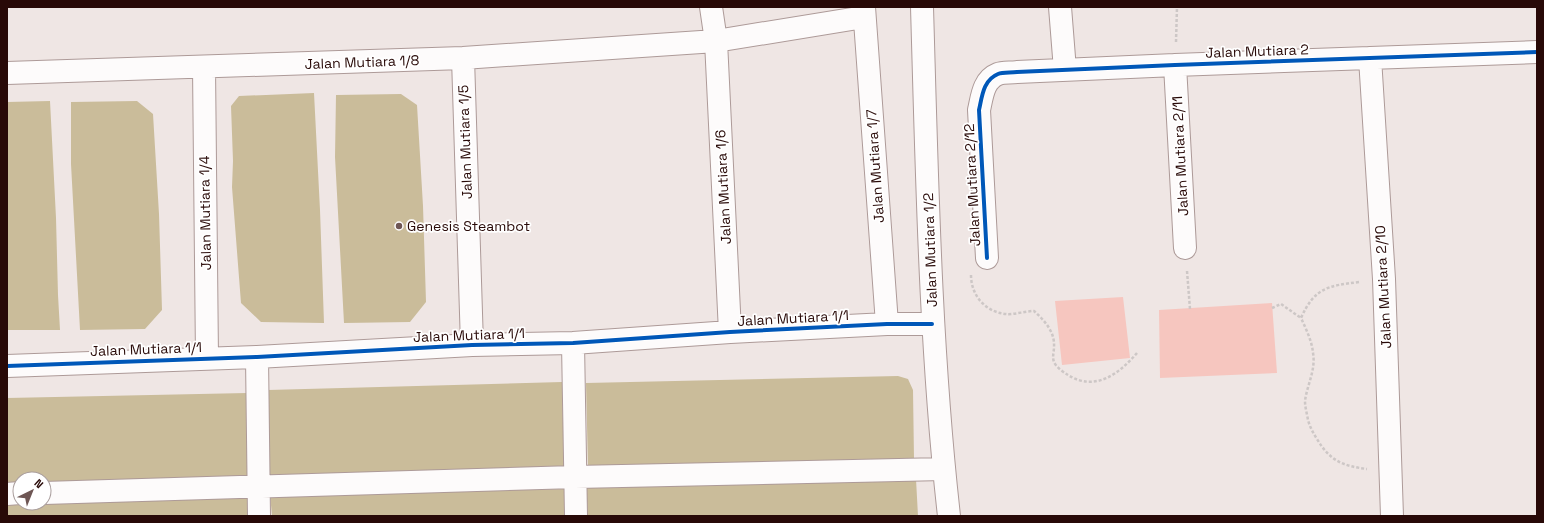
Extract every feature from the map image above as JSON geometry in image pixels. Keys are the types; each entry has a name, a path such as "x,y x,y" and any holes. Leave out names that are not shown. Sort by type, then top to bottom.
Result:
{"street":[{"name":"Jalan Mutiara 1/6","path":"711,7 716,41 730,332"},
{"name":"Jalan Mutiara 1/2","path":"922,7 932,324 949,516"},
{"path":"1060,7 1065,70"},
{"name":"Jalan Mutiara 1/8","path":"7,73 463,58 716,41 864,12"},
{"name":"Jalan Mutiara 1/7","path":"864,12 887,324"},
{"name":"Jalan Mutiara 2","path":"984,88 997,74 1017,72 1537,52"},
{"name":"Jalan Mutiara 1/5","path":"463,58 472,345"},
{"name":"Jalan Mutiara 2/10","path":"1370,58 1384,279 1392,516"},
{"name":"Jalan Mutiara 2/11","path":"1175,65 1185,248"},
{"name":"Jalan Mutiara 1/4","path":"204,67 207,358"},
{"name":"Jalan Mutiara 2/12","path":"984,88 979,110 987,258"},
{"name":"Jalan Mutiara 1/1","path":"7,366 256,357 472,345 573,343 730,332 887,324 932,324"},
{"path":"573,343 576,516"},
{"path":"256,357 259,516"},
{"path":"52,492 575,477 944,469"}],"path":[{"path":"1175,65 1177,7"},
{"path":"1185,248 1190,308"},
{"path":"987,258 972,258 971,283 975,294 980,301 994,311 1007,314 1034,311 1044,320 1054,339 1054,364 1066,374 1078,381 1089,382 1110,378 1128,364 1137,353"},
{"path":"1301,318 1307,304 1318,293 1332,285 1384,279"},
{"path":"1272,308 1281,304 1301,318 1310,339 1314,353 1314,367 1305,403 1310,426 1324,451 1337,461 1352,467 1391,472"}],"shaded area":[{"path":"1123,297 1130,358 1062,365 1055,301"},
{"path":"1272,303 1277,373 1160,378 1159,310"}],"building":[{"path":"314,93 324,323 261,322 241,303 232,187 233,161 231,106 239,96"},
{"path":"401,94 417,105 423,206 426,302 410,322 344,323 335,157 336,95"},
{"path":"50,101 60,330 7,330 7,102"},
{"path":"137,101 153,114 159,214 162,310 145,329 80,330 71,164 71,102"},
{"path":"898,376 908,379 913,390 914,459 588,468 586,383"},
{"path":"562,382 564,466 270,475 268,390"},
{"path":"247,393 250,476 52,482 52,471 12,471 12,483 7,483 7,398"},
{"path":"916,479 918,516 588,516 586,486"},
{"path":"565,489 566,516 272,516 270,494"},
{"path":"249,498 250,516 7,516 7,504 12,504 12,511 52,511 52,503"}],"cycle path":[{"path":"987,258 979,110 982,94 986,85 989,80 998,74 1175,65 1537,52"},
{"path":"7,366 257,357 472,345 573,343 730,332 887,324 932,324"}],"place":[{"name":"Genesis Steambot","path":"399,226"}]}
